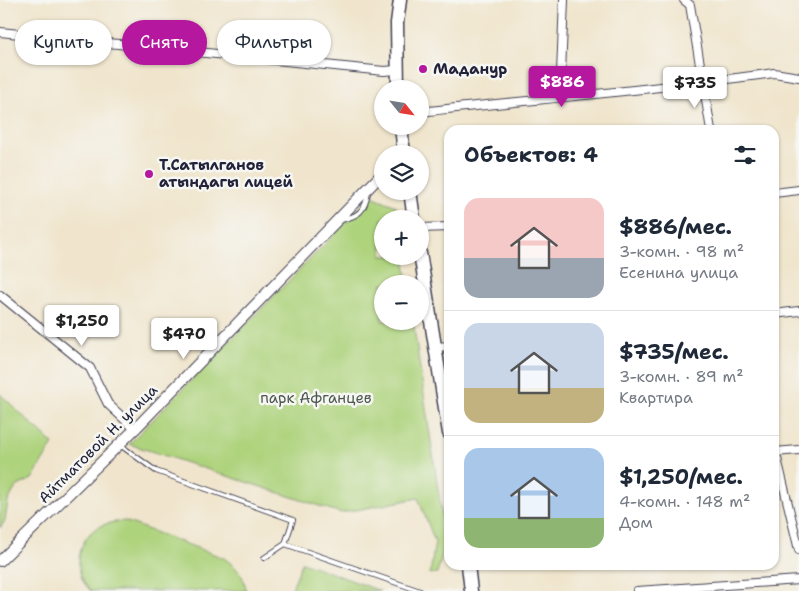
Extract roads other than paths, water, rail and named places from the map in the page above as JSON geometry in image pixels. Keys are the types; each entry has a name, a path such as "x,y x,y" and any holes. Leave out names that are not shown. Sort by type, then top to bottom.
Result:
{"highway":[{"path":"398,80 397,23 400,0"},
{"path":"422,265 444,403"},
{"path":"469,570 471,591"}],"main road":[{"name":"Айтматовой Н. улица","path":"0,561 135,429 374,183"}],"street":[{"path":"560,96 564,0"},
{"path":"684,0 690,5 709,125"},
{"path":"0,32 384,71 397,70"},
{"path":"429,111 560,96 619,93 702,84 774,73 799,77"},
{"path":"779,192 799,190"},
{"path":"429,228 444,227"},
{"path":"0,294 90,368 108,404 135,429"},
{"path":"779,313 799,311"},
{"path":"435,348 444,347"},
{"path":"779,450 799,450"},
{"path":"779,470 799,550"},
{"path":"637,591 799,580"}],"lane":[{"path":"119,444 156,471 293,520 285,544 264,558"},
{"path":"285,544 420,591"}],"place":[{"name":"Маданур","path":"423,69"},
{"name":"Т.Сатылганов атындагы лицей","path":"149,174"}],"park label":[{"name":"парк Афганцев","path":"316,398"}]}
